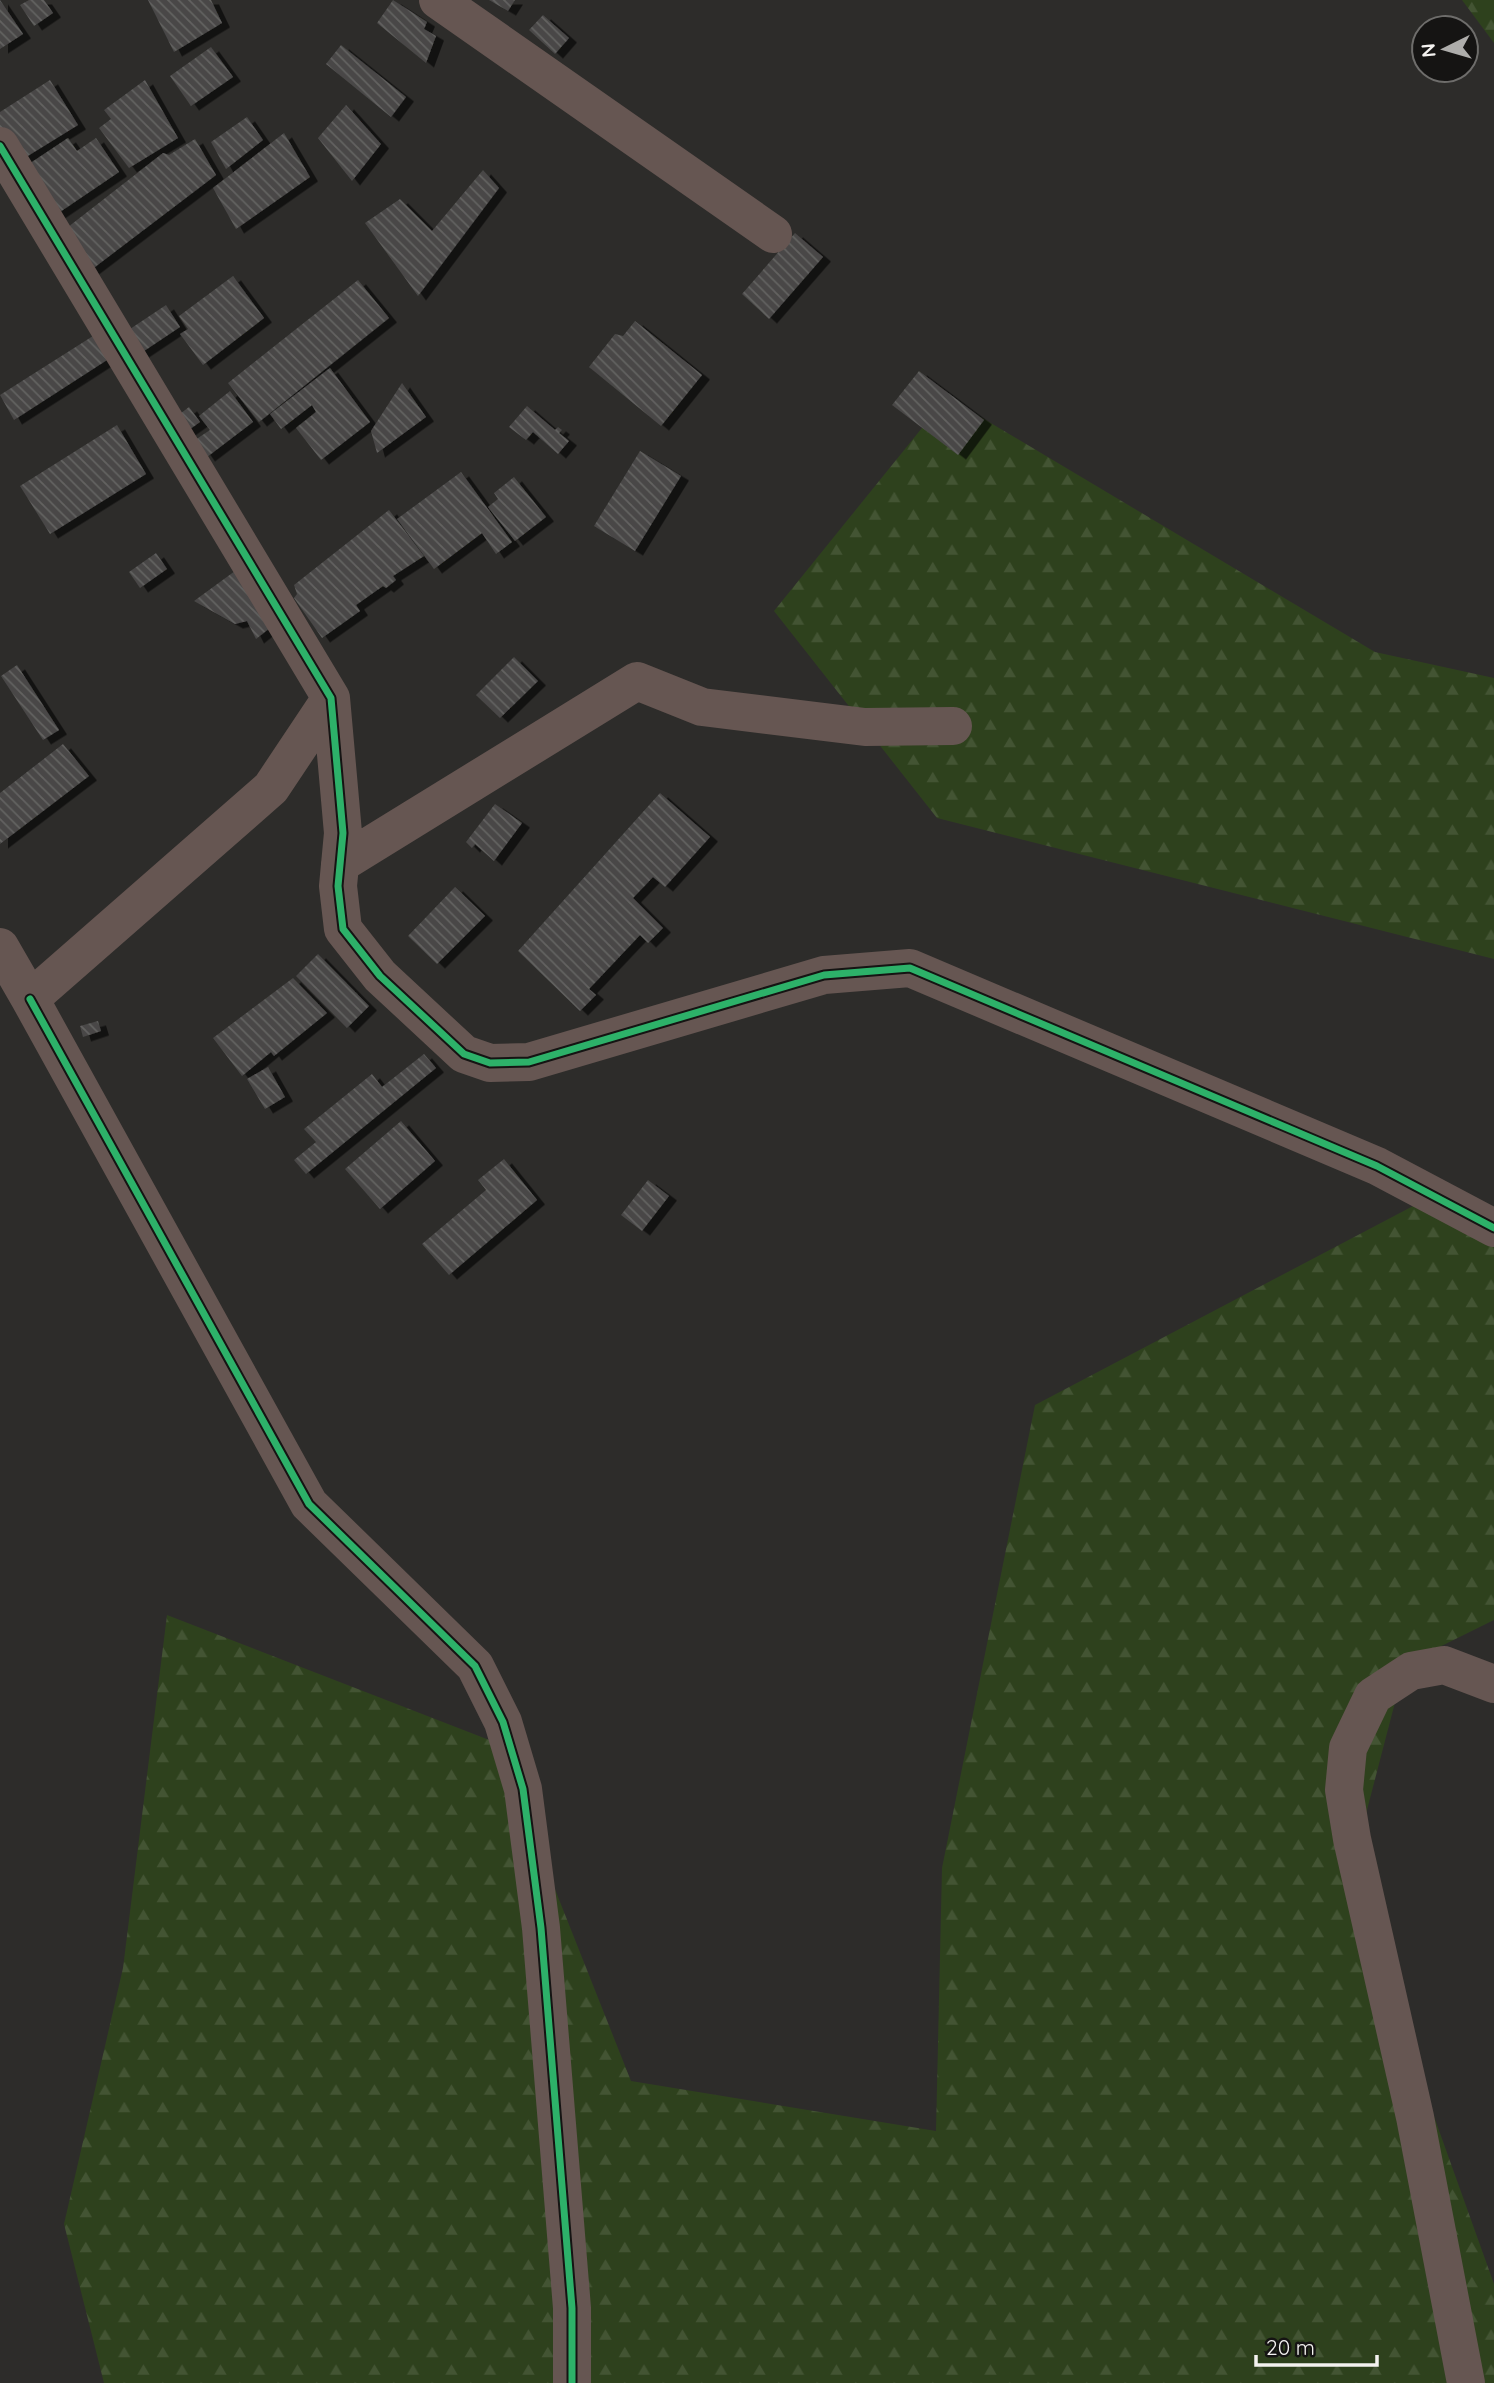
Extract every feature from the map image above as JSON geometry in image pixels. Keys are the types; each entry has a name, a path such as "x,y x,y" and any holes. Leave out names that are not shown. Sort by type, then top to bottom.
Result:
{"street":[{"path":"438,0 773,234"},
{"path":"0,146 331,698 342,833 340,864 343,929 380,976 464,1055 490,1063 529,1062 824,975 911,968 1377,1166 1494,1228"},
{"path":"340,864 637,681 702,707 865,727 953,726"},
{"path":"30,999 271,788 331,698"},
{"path":"0,947 309,1503 475,1666 503,1722 523,1788 541,1928 572,2308 572,2383"},
{"path":"1466,2383 1415,2118 1352,1839 1344,1790 1348,1748 1373,1696 1411,1671 1444,1665 1494,1684"}],"green space":[{"path":"1462,0 1494,0 1494,43 1480,24 1480,14 1472,14"},
{"path":"947,397 1375,652 1494,678 1494,959 937,818 774,611"},
{"path":"1434,1195 1494,1219 1494,1620 1405,1664 1349,1879 1494,2284 1494,2383 104,2383 64,2224 123,1968 167,1615 497,1743 631,2081 936,2131 942,1868 1035,1405"}],"building":[{"path":"0,0 23,34 0,49"},
{"path":"29,0 44,0 53,13 34,26 20,5"},
{"path":"148,0 211,0 222,23 174,52"},
{"path":"393,0 427,22 424,29 436,36 426,63 377,23"},
{"path":"489,0 515,0 508,11"},
{"path":"543,15 569,38 555,54 529,30"},
{"path":"341,45 406,97 391,117 326,64"},
{"path":"211,47 233,77 191,106 170,76"},
{"path":"50,80 78,125 18,162 0,133 0,112"},
{"path":"145,80 178,138 129,168 99,128 111,119 104,110"},
{"path":"346,105 381,144 352,181 318,138"},
{"path":"247,117 263,140 226,169 211,142"},
{"path":"284,133 310,177 236,229 213,188"},
{"path":"68,138 77,151 96,138 119,172 54,216 23,168"},
{"path":"195,139 216,175 91,270 68,227 163,153 169,155"},
{"path":"483,170 499,188 418,296 365,223 400,199 432,231"},
{"path":"795,233 823,257 769,319 742,294"},
{"path":"233,276 264,318 203,365 180,334 188,329 179,316"},
{"path":"358,280 389,318 259,422 228,383"},
{"path":"166,305 180,327 141,353 127,331"},
{"path":"635,321 702,375 661,426 589,367 615,334 623,336"},
{"path":"93,336 107,360 14,420 0,395"},
{"path":"330,368 370,422 321,460 296,428 316,412 312,405 281,429 270,414"},
{"path":"919,371 984,420 958,455 892,405"},
{"path":"402,383 426,417 377,453 371,431"},
{"path":"230,391 253,422 207,457 195,440 210,430 199,416"},
{"path":"527,406 555,430 558,427 562,430 559,433 569,441 558,454 533,432 526,440 509,427"},
{"path":"189,407 200,422 183,434 172,420"},
{"path":"117,425 146,474 50,534 20,486"},
{"path":"640,451 681,476 635,551 594,526"},
{"path":"461,472 512,542 496,554 482,533 434,569 397,519"},
{"path":"514,477 546,517 515,541 488,507 498,499 494,493"},
{"path":"389,510 424,556 393,576 396,580 386,588 383,586 356,605 360,611 322,638 294,598 297,594 294,585"},
{"path":"156,553 167,569 140,588 129,572"},
{"path":"235,571 271,627 256,639 247,621 235,624 194,601"},
{"path":"514,657 538,681 500,718 476,695"},
{"path":"17,665 59,730 43,740 1,676"},
{"path":"63,744 89,776 0,844 0,793"},
{"path":"660,793 710,837 665,887 653,877 633,898 663,928 648,943 640,935 589,989 596,995 580,1011 518,951"},
{"path":"495,804 522,823 494,861 475,844 472,848 466,842"},
{"path":"455,887 485,916 437,964 408,936"},
{"path":"318,954 369,1006 347,1028 296,976"},
{"path":"293,978 327,1013 274,1056 271,1052 242,1076 213,1038"},
{"path":"98,1021 101,1031 83,1037 80,1026"},
{"path":"424,1054 436,1068 306,1174 294,1160 316,1142 304,1129 372,1074 382,1087"},
{"path":"268,1067 285,1097 265,1109 247,1079"},
{"path":"401,1121 435,1161 380,1209 345,1169"},
{"path":"504,1159 537,1200 449,1275 422,1244 486,1190 478,1180"},
{"path":"648,1180 669,1196 642,1231 621,1215"}],"cycle path":[{"path":"0,146 331,698 343,833 338,886 343,929 380,976 464,1054 490,1063 529,1062 824,975 910,968 1377,1166 1494,1228"},
{"path":"30,999 309,1504 475,1666 503,1722 523,1789 541,1928 572,2308 572,2383"}]}
